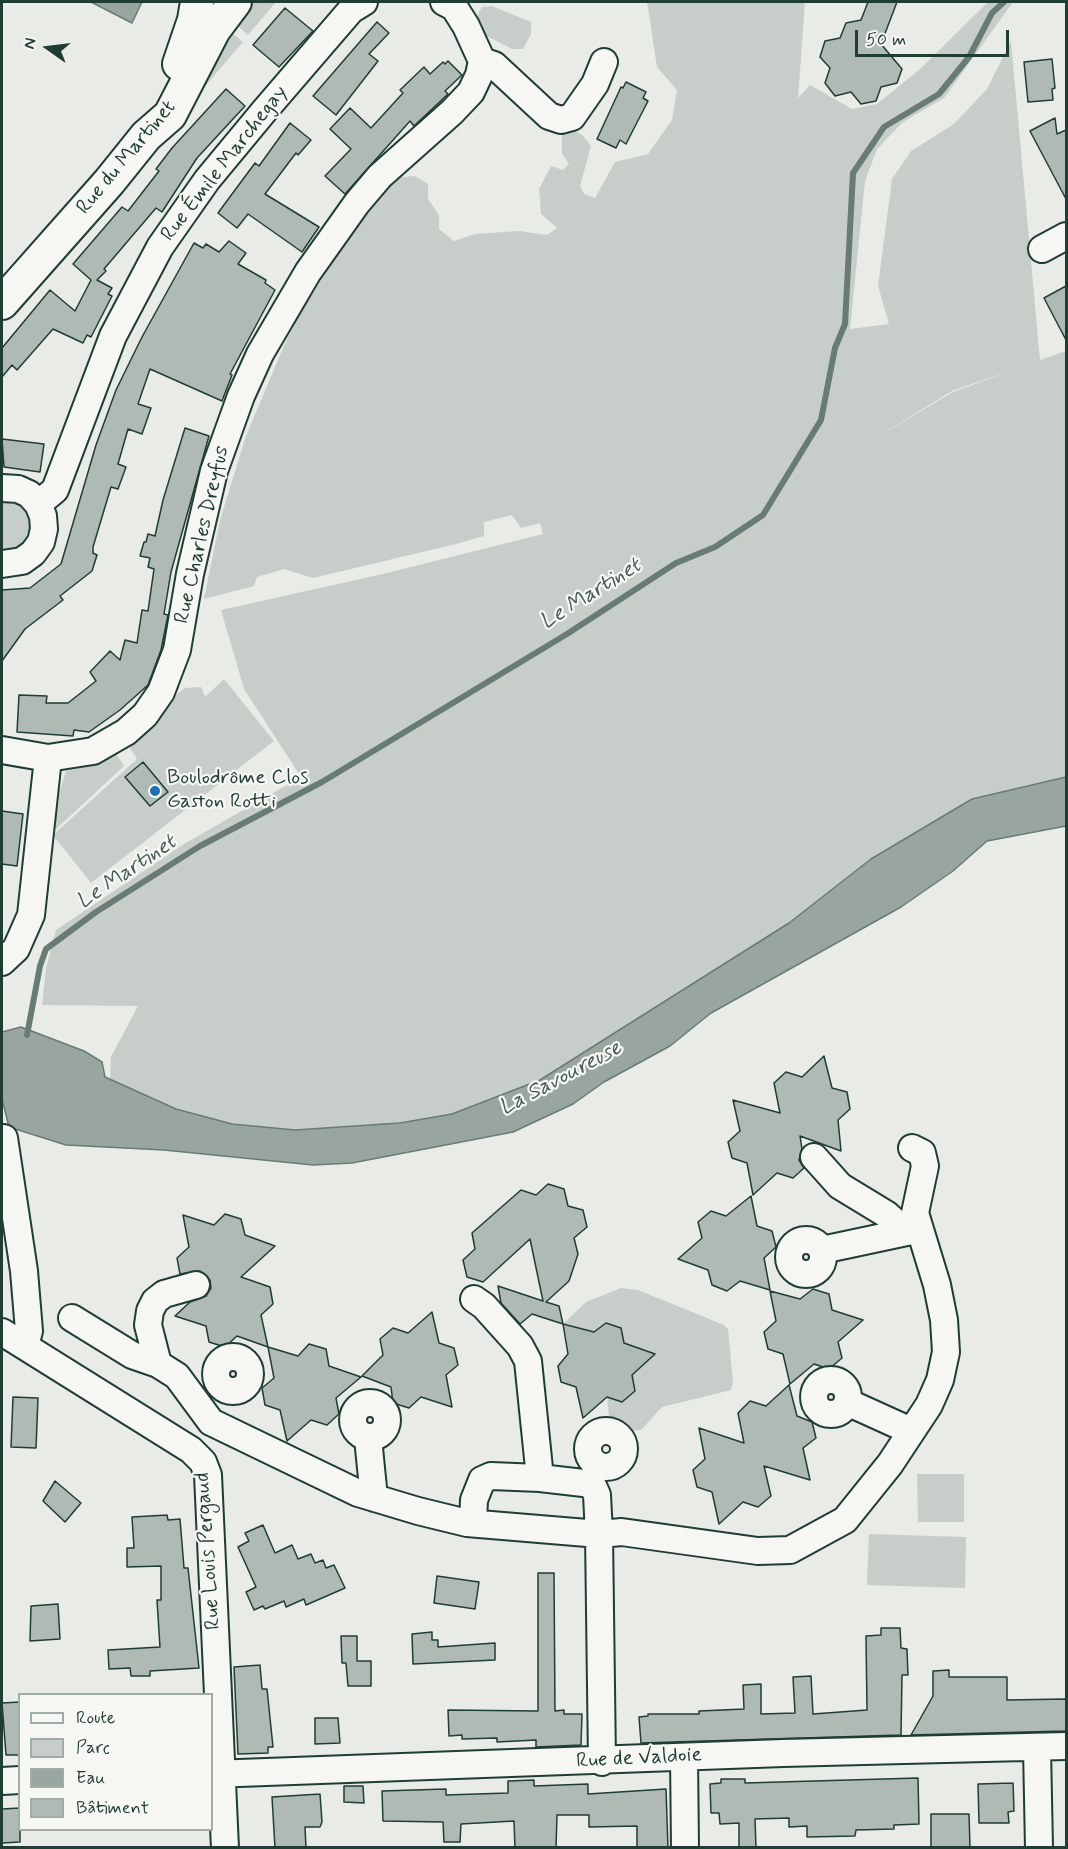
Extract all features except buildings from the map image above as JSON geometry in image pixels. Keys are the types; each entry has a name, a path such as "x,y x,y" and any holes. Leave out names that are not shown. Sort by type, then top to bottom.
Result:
{"main road":[{"path":"146,136 188,41 197,2"},
{"name":"Rue du Martinet","path":"2,303 109,182 146,136 170,115 214,30 234,2"}],"street":[{"path":"452,3 482,61 494,65 549,116 561,120 572,117 595,84 604,62"},
{"name":"Rue Émile Marchegay","path":"38,504 55,490 113,336 160,247 207,180 351,4"},
{"name":"Rue Charles Dreyfus","path":"2,750 48,758 80,755 102,747 126,732 145,715 161,692 177,650 190,574 214,471 241,396 258,358 308,272 339,227 380,176 471,92 482,61"},
{"path":"1042,249 1066,236"},
{"path":"2,488 18,489 29,494 38,504 44,522 41,542 33,553 22,561 2,564"},
{"path":"2,963 16,949 31,915 48,758"},
{"path":"4,1138 24,1271 29,1331 25,1346"},
{"path":"912,1148 922,1153 925,1166 912,1230"},
{"path":"72,1318 132,1355 158,1364 177,1376 207,1415 317,1474 374,1497 418,1511 473,1523 598,1534 622,1532 758,1551 790,1550 845,1520 890,1464 929,1405 940,1380 946,1352 944,1320 937,1285 912,1230 840,1186 814,1157"},
{"path":"822,1250 912,1230"},
{"path":"158,1364 148,1325 150,1311 155,1301 164,1294 196,1285"},
{"path":"474,1299 484,1306 513,1338 528,1361 540,1478"},
{"name":"Rue Louis Pergaud","path":"2,1332 191,1450 203,1462 208,1475 216,1773 225,1848"},
{"path":"191,1450 222,1388"},
{"path":"847,1402 912,1431"},
{"path":"368,1438 374,1497"},
{"path":"473,1523 474,1500 482,1480 491,1476 540,1478 597,1475 602,1762"},
{"name":"Rue de Valdoie","path":"216,1773 1066,1746"},
{"path":"1037,1748 1039,1848"},
{"path":"684,1757 685,1848"},
{"path":"2,1781 18,1780"}],"green space":[{"path":"253,2 276,2 248,35 229,18 239,7"},
{"path":"647,2 805,2 798,98 810,85 852,109 877,104 920,69 988,2 1013,2 944,98 903,122 877,149 865,181 850,329 889,324 878,286 892,179 911,151 954,124 987,89 1011,41 1040,360 1066,351 1066,784 540,1080 452,1114 400,1124 295,1130 232,1124 176,1109 126,1105 110,1079 111,1057 138,1006 42,1005 46,968 56,930 184,844 301,777 244,689 221,610 387,573 543,534 540,523 521,528 512,515 484,522 484,536 456,544 313,578 284,569 257,577 254,586 204,599 220,520 246,436 300,314 368,205 393,178 415,176 428,184 428,199 439,215 439,229 454,241 475,234 519,231 547,235 557,228 541,214 539,189 551,166 563,170 569,164 562,154 562,134 571,129 582,135 591,146 580,186 584,194 595,198 615,162 648,154 672,120 677,90 657,67","holes":["1016,369 953,392 871,441 952,391"]},
{"path":"492,6 531,22 531,34 523,49 512,49 483,34 476,23 478,14 482,7"},
{"path":"224,26 243,42 189,105"},
{"path":"2,501 14,502 29,512 33,530 26,547 2,554"},
{"name":"Boulodrôme Clos Gaston Rotti","path":"224,679 274,741 91,883 53,835 137,759 130,748 169,700 185,688 201,687 205,697"},
{"path":"115,752 124,766 54,831 60,790 66,771 87,767"},
{"path":"621,1288 638,1290 724,1325 728,1329 733,1383 731,1390 662,1407 641,1430 624,1431 610,1426 607,1397 622,1402 634,1391 632,1375 655,1354 624,1343 621,1328 606,1323 594,1332 563,1324 586,1302"},
{"path":"917,1474 964,1474 964,1522 918,1522"},
{"path":"869,1534 966,1537 965,1588 867,1585"}],"water":[{"path":"91,2 142,2 132,23"},
{"name":"La Savoureuse","path":"1066,777 1066,826 987,841 953,871 901,907 711,1013 670,1046 604,1082 573,1104 513,1132 352,1163 313,1165 164,1150 66,1145 9,1127 2,1099 2,1032 21,1027 84,1051 102,1062 105,1077 176,1109 232,1124 295,1130 400,1123 452,1114 540,1080 789,923 871,859 972,799"}],"waterway":[{"name":"Le Martinet","path":"27,1035 40,966 46,949 96,912 200,846 322,782 567,634 676,563 715,547 763,515 821,420 835,348 845,324 853,173 884,127 939,94 969,57 992,13 1004,2"}],"place":[{"name":"Boulodrôme Clos Gaston Rotti","path":"155,791"}]}
